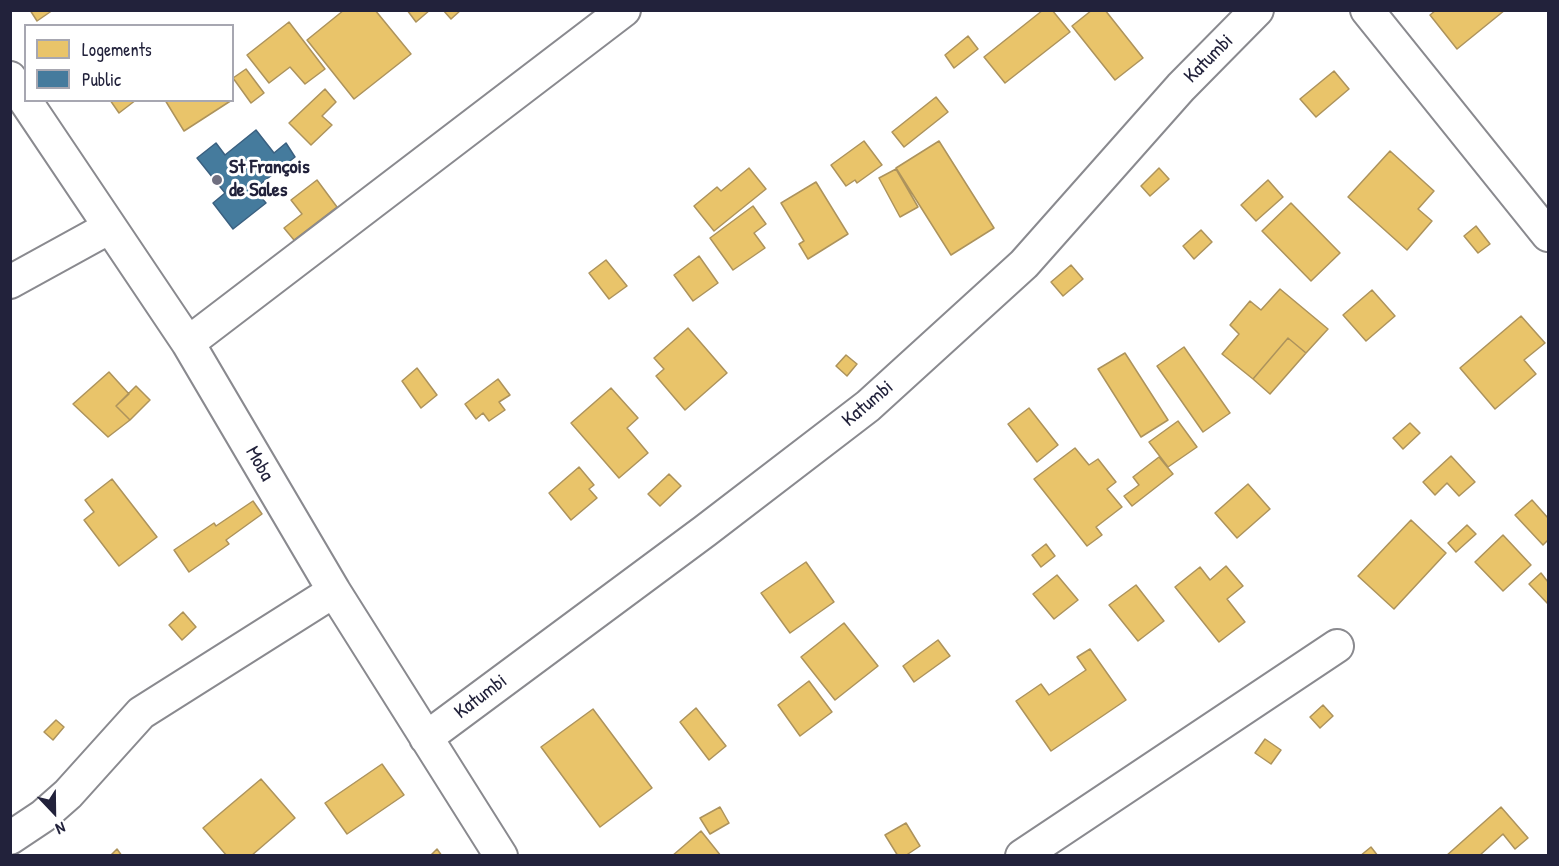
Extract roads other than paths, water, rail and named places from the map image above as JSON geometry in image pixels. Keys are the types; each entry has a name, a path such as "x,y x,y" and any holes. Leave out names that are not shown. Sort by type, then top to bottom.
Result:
{"street":[{"path":"188,343 624,10"},
{"name":"Katumbi","path":"426,738 705,531 868,406 1024,264 1181,87 1257,10"},
{"path":"1367,10 1548,235"},
{"name":"Moba","path":"12,83 24,101"},
{"name":"Moba","path":"25,102 188,343 334,591 501,855"},
{"path":"10,282 110,226"},
{"path":"10,838 43,816 68,794 141,713 334,591"},
{"path":"1022,855 1337,646"}],"place":[{"name":"St François de Sales","path":"217,180"}]}
